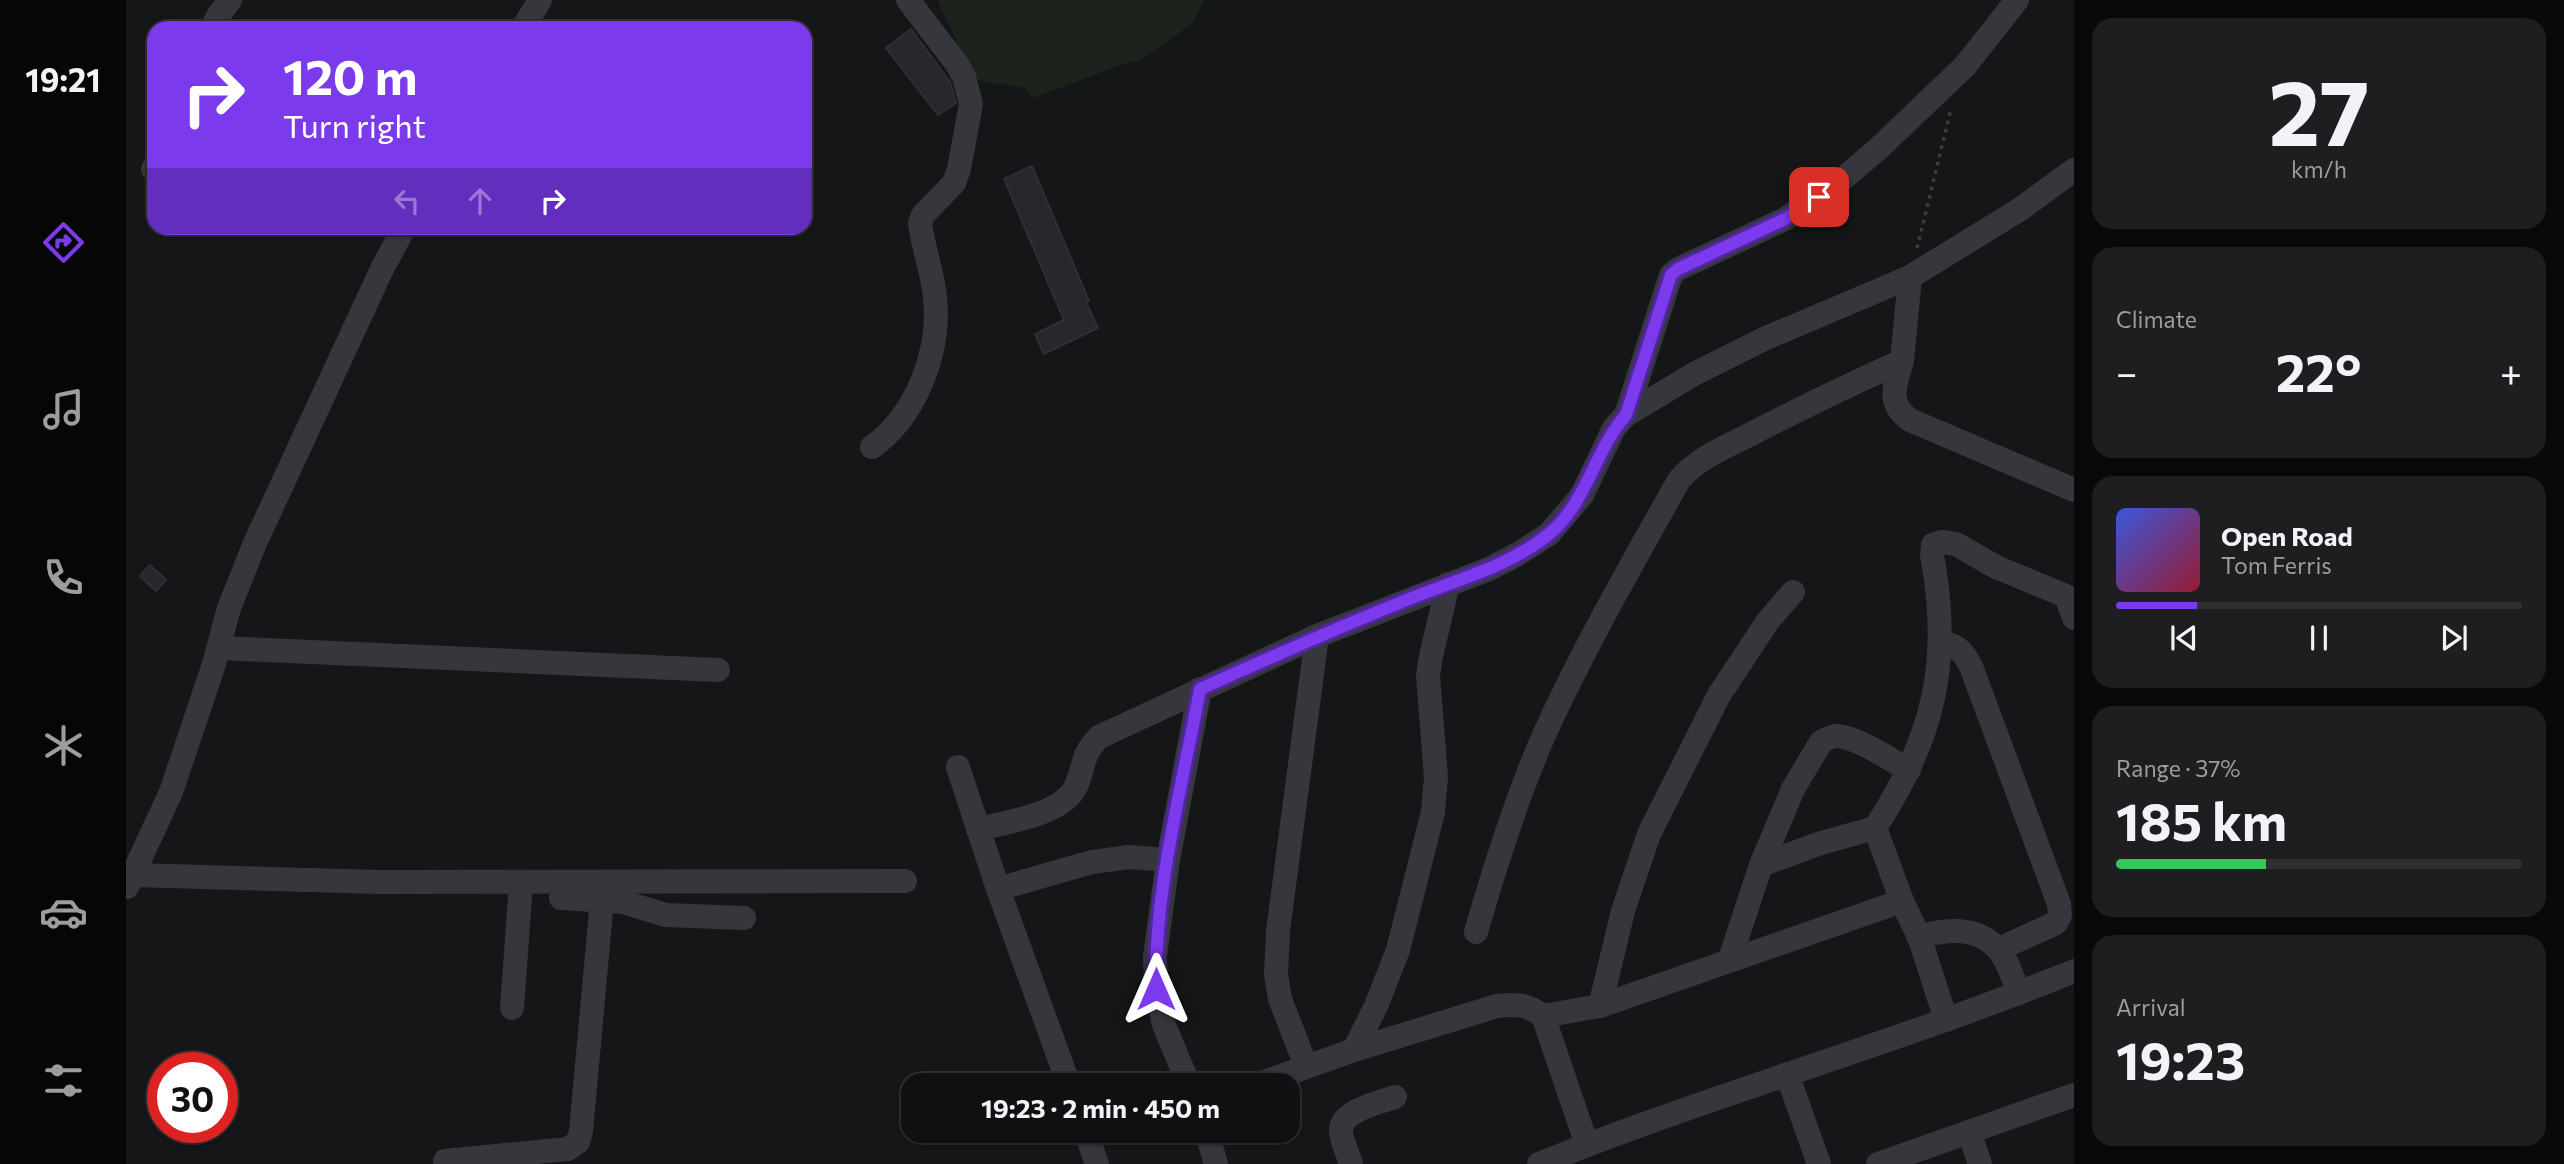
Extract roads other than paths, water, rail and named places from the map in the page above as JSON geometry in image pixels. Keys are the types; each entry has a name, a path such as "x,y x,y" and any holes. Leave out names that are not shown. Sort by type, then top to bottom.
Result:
{"street":[{"path":"216,21 230,0"},
{"path":"527,21 540,0"},
{"path":"872,447 887,437 911,406 936,334 936,298 920,223 923,215 954,183 971,104 969,91 957,64 908,0"},
{"path":"1626,415 1671,275 1678,269 1785,219 1836,185 1965,66 2017,0"},
{"path":"978,829 1044,812 1063,803 1076,788 1087,749 1099,737 1317,636 1489,569 1549,534 1581,495 1614,428 1626,415 1695,374 1766,338 1910,277 2019,210 2074,170"},
{"path":"129,885 171,792 219,648 229,608 255,543 400,235"},
{"path":"1910,277 1902,361 1895,386 1894,402 1899,412 1910,420 2074,490"},
{"path":"1476,932 1503,843 1543,737 1589,640 1679,480 1690,467 1708,457 1807,405 1902,361"},
{"path":"1761,865 1821,843 1875,828 1896,795 1909,770 1931,713 1941,642 1933,545 1942,542 1956,544 2071,605"},
{"path":"1354,1050 1376,1006 1398,950 1433,812 1436,777 1428,676 1430,656 1448,584"},
{"path":"1600,1006 1623,911 1649,834 1719,695 1769,621 1793,592"},
{"path":"1306,1066 1280,999 1276,975 1278,931 1317,636"},
{"path":"1941,642 1956,646 1964,653 1972,669 2059,904 2060,915 2056,923 1999,949"},
{"path":"219,648 718,670"},
{"path":"1184,1073 1164,1025 1156,989 1155,956 1168,860 1200,689"},
{"path":"1730,959 1761,865 1793,789 1821,742 1838,736 1852,740 1909,770"},
{"path":"958,767 1065,1073"},
{"path":"1875,828 1902,901 1919,936 1946,1020"},
{"path":"998,888 1092,862 1129,857 1168,860"},
{"path":"129,885 905,881"},
{"path":"129,885 602,900 623,902 666,915 744,918"},
{"path":"512,1008 520,897"},
{"path":"571,1155 581,1131 602,900"},
{"path":"1543,1016 1600,1006 1902,901"},
{"path":"1919,936 1948,930 1969,931 1999,949 2020,993"},
{"path":"1539,1164 1787,1074 1946,1020 2074,971"},
{"path":"1288,1073 1497,1006 1530,1006 1543,1016 1587,1145"},
{"path":"1787,1074 1819,1164"},
{"path":"1878,1164 2074,1095"},
{"path":"1352,1164 1341,1132 1341,1124 1346,1117 1362,1109 1395,1097"},
{"path":"1969,1132 1980,1164"},
{"path":"1090,1143 1097,1164"},
{"path":"1208,1143 1212,1163"},
{"path":"445,1161 568,1149 571,1155"}]}
